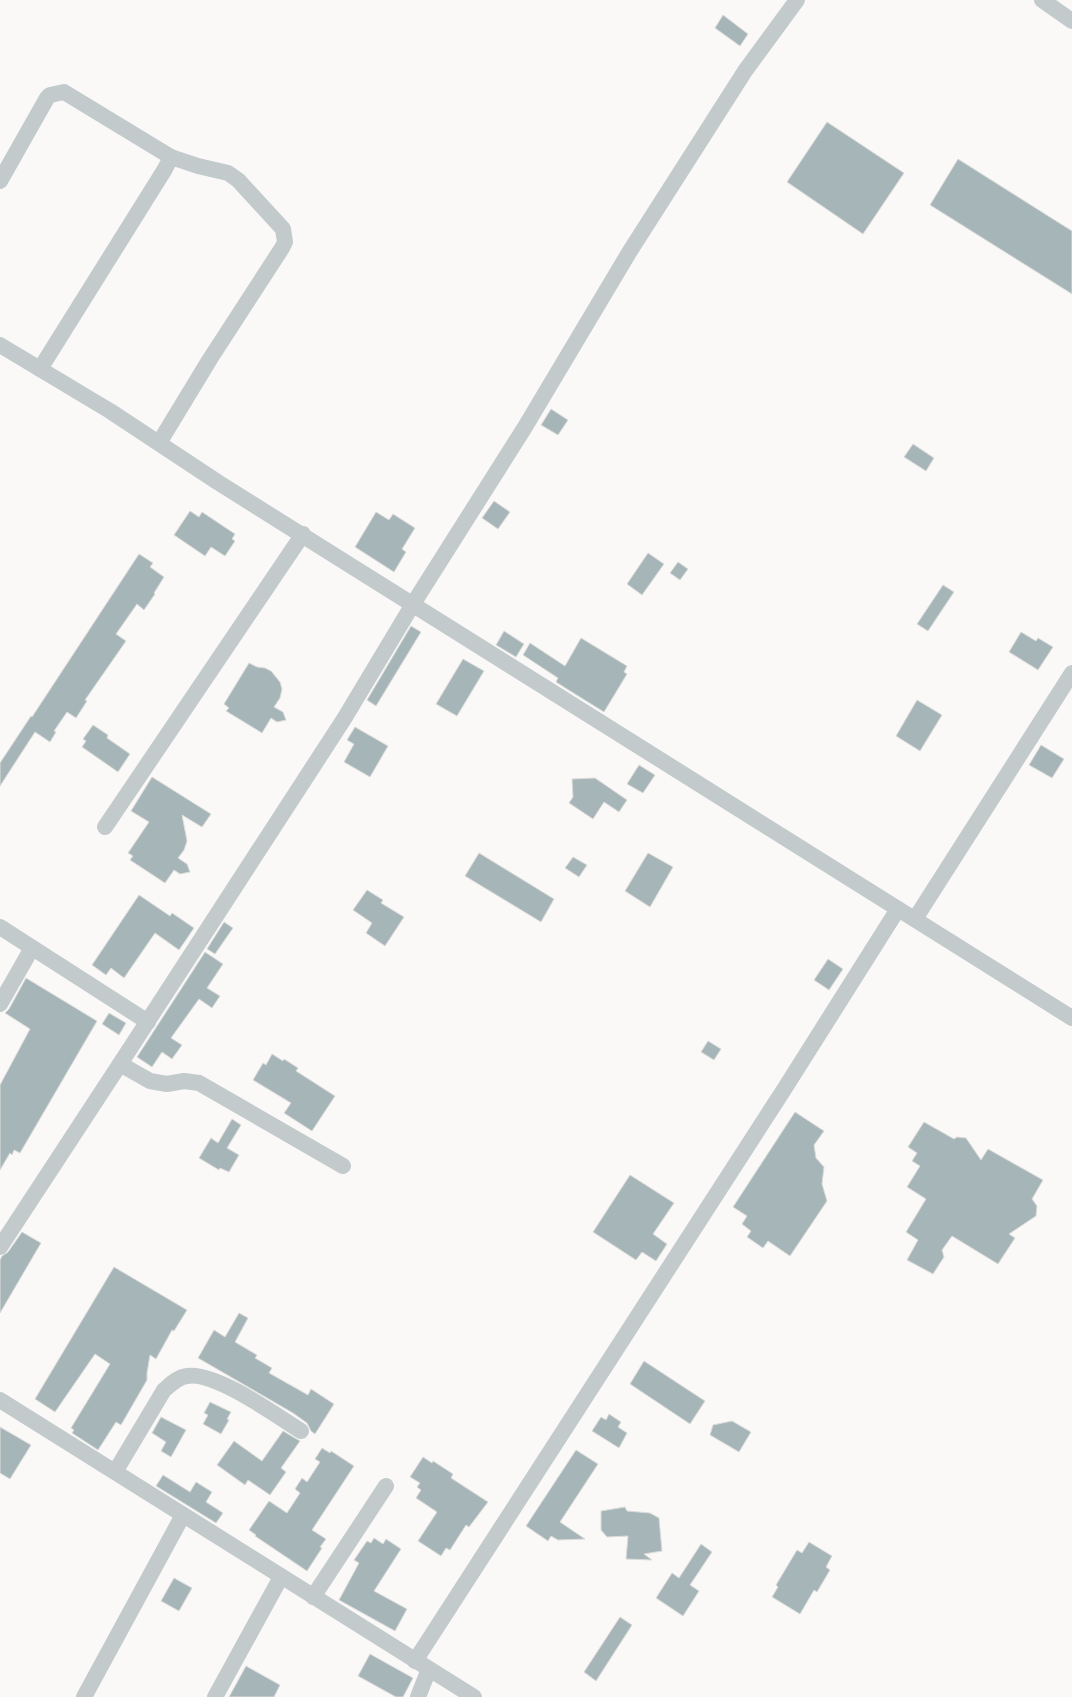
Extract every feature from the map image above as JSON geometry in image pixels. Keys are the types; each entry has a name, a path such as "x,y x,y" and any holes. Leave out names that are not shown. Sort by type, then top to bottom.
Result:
{"street":[{"path":"0,1247 344,719 413,604 525,427 630,251 745,71 797,0"},
{"path":"1042,0 1072,21"},
{"path":"0,181 47,98 58,92 64,92 171,157 228,173 238,180 283,229 285,242 282,248 159,443"},
{"path":"40,369 171,157"},
{"path":"0,345 159,443 1072,1018"},
{"path":"105,827 303,534"},
{"path":"915,919 1072,673"},
{"path":"418,1697 422,1665 898,909"},
{"path":"0,927 148,1022"},
{"path":"0,1004 32,948"},
{"path":"120,1064 150,1081 167,1084 184,1081 199,1083 343,1166"},
{"path":"115,1472 164,1390 175,1380 186,1376 197,1375 216,1381 301,1431"},
{"path":"0,1400 474,1697"},
{"path":"313,1597 386,1486"},
{"path":"84,1697 183,1515"},
{"path":"215,1697 281,1577"}],"building":[{"path":"723,15 748,34 740,46 715,28"},
{"path":"827,122 904,173 863,234 787,182"},
{"path":"958,159 1072,231 1072,294 930,205"},
{"path":"551,409 568,420 558,435 541,425"},
{"path":"913,444 934,458 926,471 904,457"},
{"path":"494,501 510,512 498,529 482,518"},
{"path":"190,511 199,517 202,512 235,534 232,539 235,541 225,556 211,547 205,556 174,535"},
{"path":"376,512 389,520 393,514 415,528 402,549 406,552 394,572 355,547"},
{"path":"648,553 664,564 642,595 627,584"},
{"path":"139,554 153,563 150,567 164,577 155,594 144,610 137,604 116,634 126,641 85,700 87,701 76,718 67,712 54,731 56,732 50,742 35,732 0,786 0,763"},
{"path":"678,562 688,569 680,580 670,573"},
{"path":"943,585 954,592 928,631 917,624"},
{"path":"411,626 421,632 376,706 367,700"},
{"path":"504,631 524,644 516,657 496,645"},
{"path":"1021,632 1036,641 1038,638 1053,647 1038,670 1009,652"},
{"path":"581,638 627,666 624,672 627,674 604,712 556,682 558,678 523,655 530,643 565,666"},
{"path":"463,659 484,671 457,716 436,704"},
{"path":"249,663 271,671 280,682 282,689 280,698 274,707 283,712 286,720 277,722 271,718 262,733 226,711 229,708 224,704"},
{"path":"917,700 942,715 920,751 896,736"},
{"path":"93,725 108,735 107,738 130,754 118,772 82,747 86,741 83,739"},
{"path":"355,727 388,746 370,777 344,762 354,744 347,740"},
{"path":"1041,745 1064,759 1052,778 1029,765"},
{"path":"639,765 655,775 643,793 627,784"},
{"path":"152,777 211,814 202,827 182,815 187,841 184,850 178,858 187,864 190,872 180,874 174,870 165,883 130,860 133,856 128,853 149,822 131,811"},
{"path":"595,778 627,800 619,812 604,802 593,819 569,803 573,797 572,779"},
{"path":"479,853 554,899 541,922 465,876"},
{"path":"648,853 673,867 650,907 625,891"},
{"path":"573,857 587,865 579,877 565,868"},
{"path":"367,890 383,900 381,903 404,917 385,946 366,933 372,923 353,910"},
{"path":"139,895 170,916 172,913 194,928 179,950 155,933 124,978 111,968 106,975 92,965"},
{"path":"224,922 233,928 215,954 207,949"},
{"path":"205,952 223,964 207,988 220,996 212,1008 199,999 171,1038 182,1045 172,1059 162,1052 152,1067 137,1057"},
{"path":"828,959 843,969 829,990 814,980"},
{"path":"26,978 97,1021 20,1153 14,1150 12,1155 10,1153 0,1170 0,1085 30,1029 5,1013"},
{"path":"109,1013 126,1023 119,1035 102,1024"},
{"path":"708,1041 721,1049 714,1060 701,1052"},
{"path":"272,1054 298,1068 296,1071 335,1096 312,1131 284,1113 291,1103 253,1080 263,1063 266,1065"},
{"path":"795,1112 824,1131 814,1145 816,1158 824,1167 822,1184 827,1201 790,1256 768,1241 763,1248 747,1237 751,1231 742,1224 747,1216 733,1207"},
{"path":"232,1119 241,1125 227,1148 239,1155 229,1172 220,1168 219,1170 199,1158 211,1138 218,1143"},
{"path":"924,1122 954,1139 957,1137 966,1138 981,1160 988,1149 1043,1180 1032,1199 1037,1206 1036,1216 1009,1234 1015,1238 998,1264 952,1236 942,1250 944,1257 933,1274 907,1260 918,1240 906,1232 926,1199 907,1187 920,1166 912,1161 917,1153 908,1147"},
{"path":"630,1175 674,1203 653,1234 667,1244 656,1261 642,1252 636,1260 593,1232"},
{"path":"22,1232 41,1243 0,1313 0,1260"},
{"path":"114,1267 187,1310 174,1331 172,1330 156,1359 150,1355 147,1380 121,1425 116,1422 98,1450 72,1433 74,1430 71,1428 110,1364 95,1354 55,1412 35,1399"},
{"path":"239,1313 248,1318 235,1342 257,1355 255,1358 272,1368 269,1373 308,1395 311,1389 334,1404 315,1434 307,1423 293,1413 198,1358 214,1330 225,1337"},
{"path":"644,1361 705,1401 690,1424 630,1384"},
{"path":"210,1402 231,1412 221,1434 203,1424 208,1415 204,1413"},
{"path":"609,1414 621,1422 618,1427 627,1433 619,1448 592,1431 601,1417 606,1420"},
{"path":"161,1417 186,1430 171,1457 161,1451 166,1442 152,1433"},
{"path":"732,1421 751,1432 739,1452 710,1435 713,1425"},
{"path":"0,1427 31,1445 10,1479 0,1473"},
{"path":"283,1431 300,1441 281,1468 286,1472 270,1495 248,1480 245,1485 217,1465 234,1441 262,1461"},
{"path":"322,1448 330,1453 331,1451 354,1466 312,1530 326,1539 307,1571 249,1530 269,1501 287,1513 300,1493 295,1489 302,1478 307,1482 320,1462 315,1459"},
{"path":"576,1450 598,1464 560,1522 585,1539 558,1540 551,1536 548,1541 526,1526"},
{"path":"423,1457 453,1474 451,1478 488,1502 469,1527 466,1525 450,1550 446,1548 441,1556 418,1541 437,1512 416,1498 421,1490 417,1487 420,1483 410,1477"},
{"path":"163,1475 190,1492 196,1482 212,1492 206,1502 223,1513 216,1523 156,1486"},
{"path":"625,1507 627,1511 650,1513 659,1518 662,1551 644,1554 652,1560 626,1559 628,1536 607,1537 601,1530 601,1511"},
{"path":"374,1538 383,1544 386,1539 401,1549 374,1591 407,1609 395,1631 339,1600 359,1563 354,1560 367,1541 371,1543"},
{"path":"809,1542 832,1556 826,1567 830,1570 817,1592 814,1590 800,1614 772,1597 778,1587 776,1585 797,1550 802,1553"},
{"path":"701,1544 712,1552 690,1585 699,1591 683,1616 656,1598 672,1573 679,1578"},
{"path":"174,1578 192,1588 179,1611 161,1601"},
{"path":"620,1617 632,1625 596,1681 584,1672"},
{"path":"370,1654 413,1678 403,1697 396,1697 358,1676"},
{"path":"246,1666 280,1685 274,1697 229,1697"}]}
